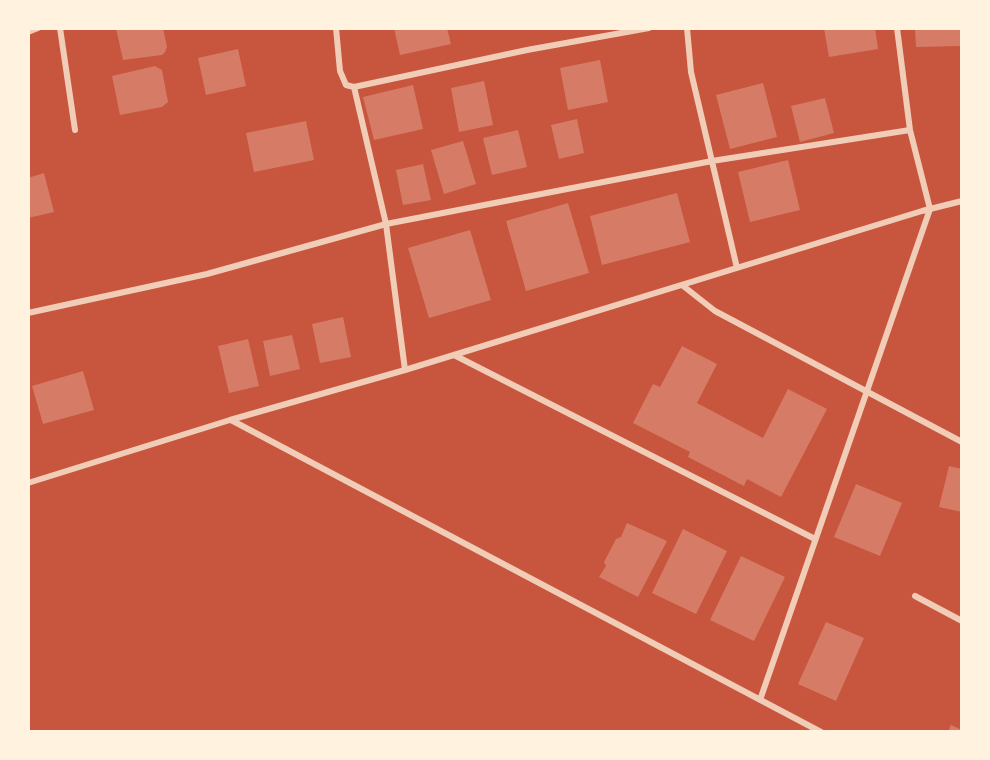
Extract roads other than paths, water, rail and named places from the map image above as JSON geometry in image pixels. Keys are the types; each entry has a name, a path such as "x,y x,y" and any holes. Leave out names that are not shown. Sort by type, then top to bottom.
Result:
{"street":[{"path":"28,32 38,28"},
{"path":"60,28 75,130"},
{"path":"336,28 340,71 346,85 354,87 527,50 649,28"},
{"path":"687,28 691,72 737,268"},
{"path":"760,700 930,209 910,130 897,28"},
{"path":"354,87 386,224 405,370"},
{"path":"28,313 207,274 386,224 712,161 910,130"},
{"path":"28,483 230,420 405,370 962,201"},
{"path":"682,285 714,311 962,442"},
{"path":"454,355 815,539"},
{"path":"230,420 818,731"},
{"path":"915,596 962,621"}]}
